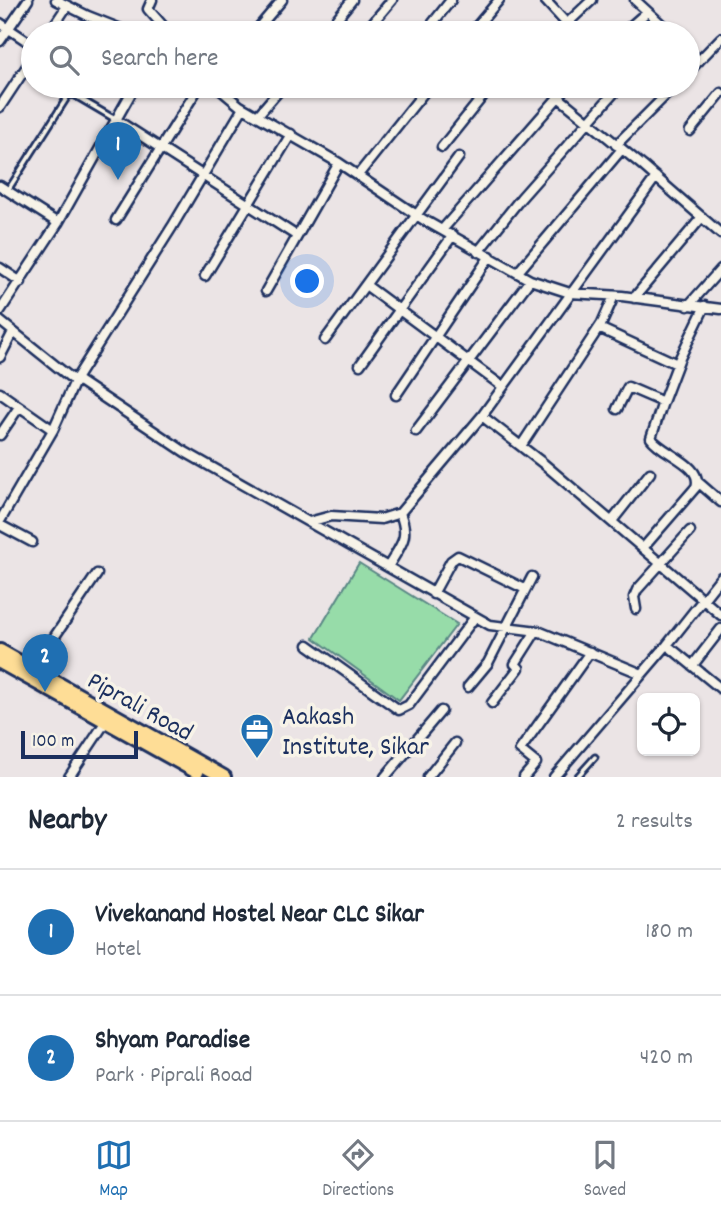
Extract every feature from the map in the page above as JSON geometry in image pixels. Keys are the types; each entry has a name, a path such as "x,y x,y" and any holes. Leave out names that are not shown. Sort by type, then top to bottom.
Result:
{"main road":[{"name":"Piprali Road","path":"0,651 224,777"},
{"path":"0,662 206,777"}],"street":[{"path":"0,41 28,0"},
{"path":"56,0 103,21"},
{"path":"152,0 148,9 159,21"},
{"path":"264,21 282,0"},
{"path":"335,21 352,0"},
{"path":"374,21 392,0"},
{"path":"434,21 451,0"},
{"path":"481,21 499,0"},
{"path":"545,0 564,21"},
{"path":"570,21 592,0"},
{"path":"635,0 656,21"},
{"path":"57,21 67,6"},
{"path":"637,21 647,12"},
{"path":"0,23 21,37"},
{"path":"700,60 721,38"},
{"path":"0,107 21,75"},
{"path":"690,131 721,93"},
{"path":"0,311 58,223 128,98"},
{"path":"116,219 192,98"},
{"path":"231,98 478,252 490,256 530,280 570,293 721,309"},
{"path":"258,115 273,98"},
{"path":"358,175 419,98"},
{"path":"442,147 481,98"},
{"path":"442,230 555,98"},
{"path":"559,98 721,234"},
{"path":"478,252 609,98"},
{"path":"518,272 619,147 664,98"},
{"path":"32,542 0,523 53,430 76,380 243,108"},
{"path":"115,119 297,236"},
{"path":"205,276 291,134"},
{"path":"325,340 459,157"},
{"path":"266,291 339,163"},
{"path":"309,523 331,516 381,519 400,513 482,416 656,177"},
{"path":"4,188 58,223"},
{"path":"634,298 702,217"},
{"path":"360,365 453,235"},
{"path":"396,395 490,256"},
{"path":"0,268 21,282"},
{"path":"688,306 721,269"},
{"path":"416,431 530,280"},
{"path":"367,286 502,386"},
{"path":"521,446 599,328 614,296"},
{"path":"643,547 698,482 697,475 690,467 651,439 677,364 705,306"},
{"path":"0,321 76,380 184,452 433,594 490,625 536,631 642,674"},
{"path":"599,328 677,364"},
{"path":"0,357 13,332"},
{"path":"617,409 628,387 663,402"},
{"path":"0,393 53,430"},
{"path":"0,435 19,407"},
{"path":"482,416 612,520 721,615"},
{"path":"612,520 650,473"},
{"path":"698,482 721,502"},
{"path":"388,567 405,537 406,528 400,513"},
{"path":"636,610 637,590 690,531"},
{"path":"433,594 451,561 458,556 525,589"},
{"path":"32,670 97,574"},
{"path":"468,687 488,663 532,577"},
{"path":"554,777 667,645 721,577"},
{"path":"308,645 399,710 409,705 475,617"},
{"path":"693,666 721,629"},
{"path":"492,703 519,667 515,664 536,631"},
{"path":"667,645 721,689"},
{"path":"524,777 536,763 520,750 590,652"},
{"path":"386,777 441,711"},
{"path":"69,777 106,722"},
{"path":"428,777 454,743"}],"lane":[{"path":"4,188 67,98"},
{"path":"79,98 115,119"},
{"path":"577,777 595,757"}],"green space":[{"path":"359,563 457,624 399,700 314,638"}],"place":[{"name":"Vivekanand Hostel Near CLC Sikar","path":"118,180"},
{"name":"Shyam Paradise","path":"45,692"},
{"name":"Aakash Institute, Sikar","path":"257,760"}]}
